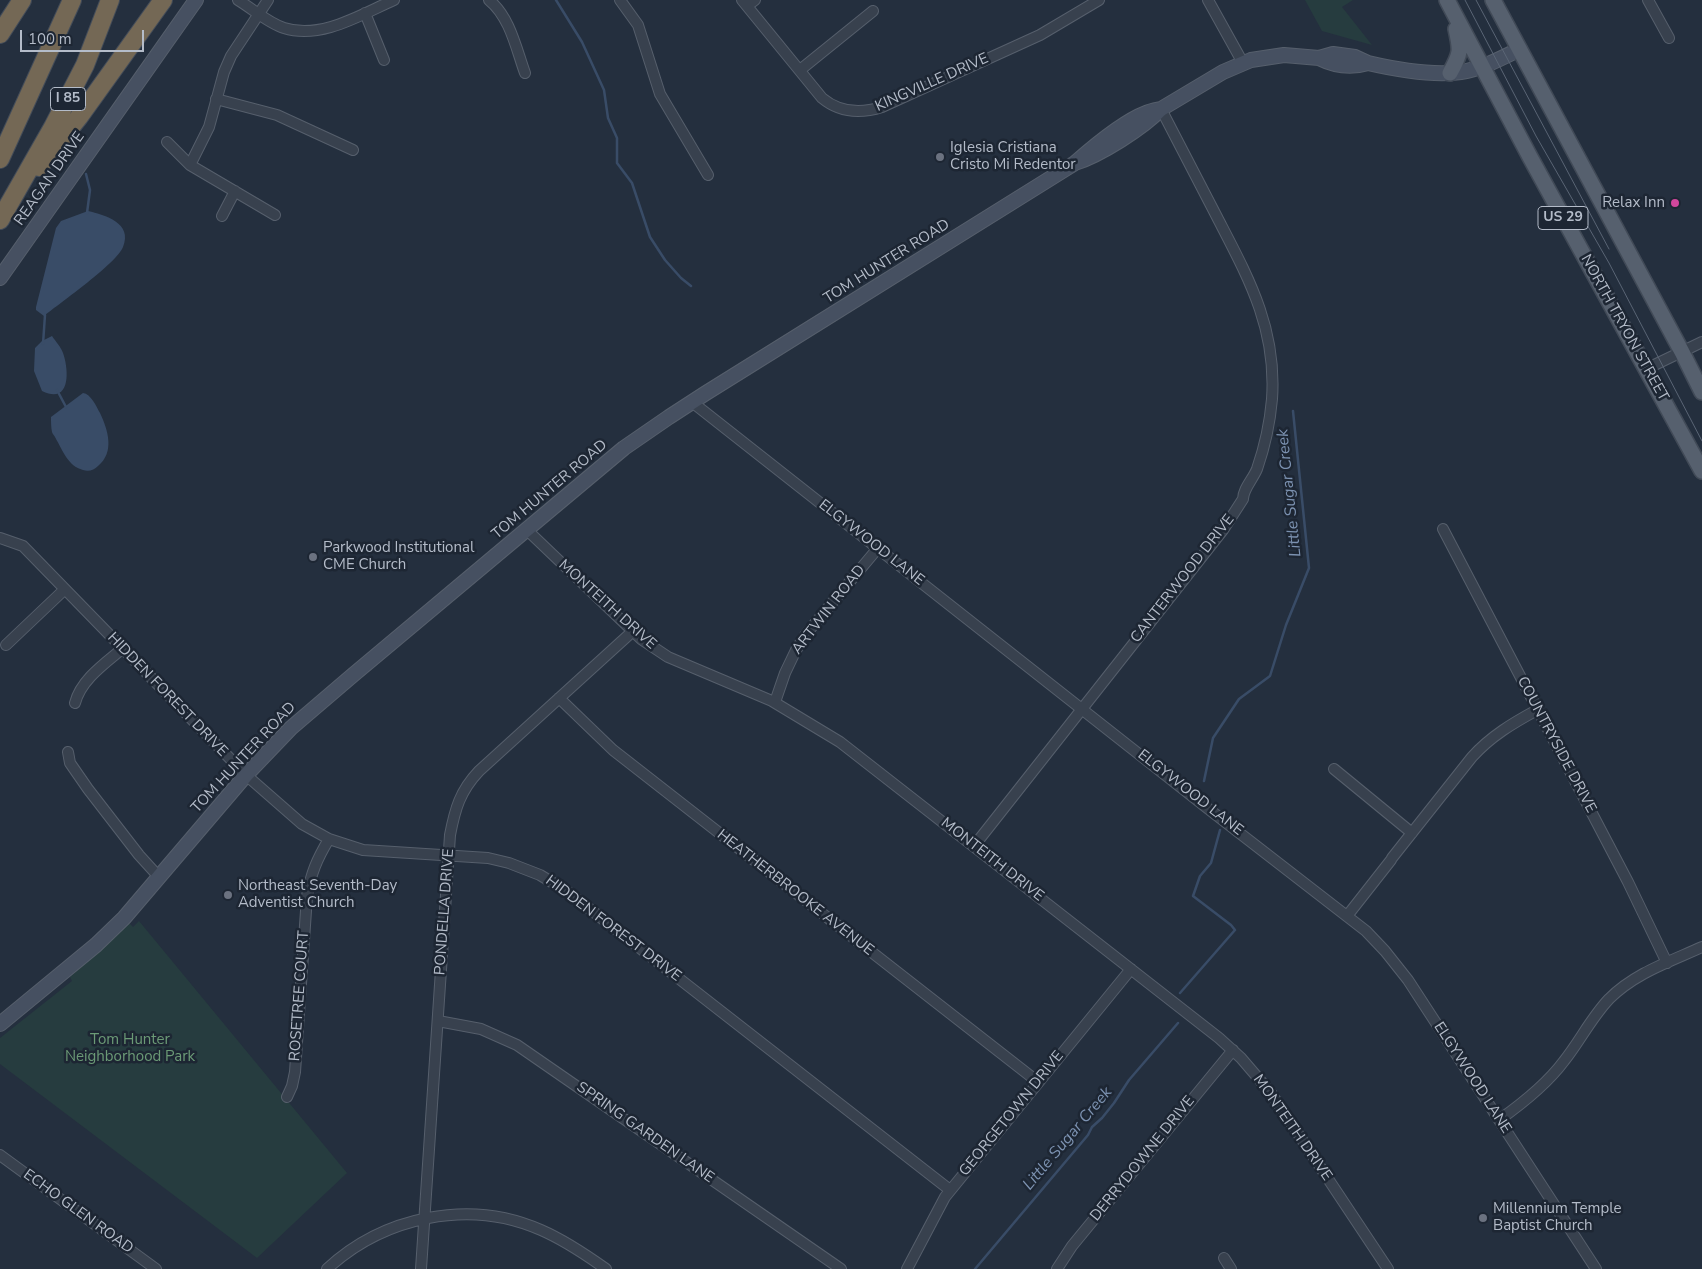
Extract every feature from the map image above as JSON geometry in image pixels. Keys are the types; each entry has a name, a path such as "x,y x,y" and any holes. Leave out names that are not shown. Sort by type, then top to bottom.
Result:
{"highway":[{"path":"0,34 22,0"},
{"name":"I 85","path":"0,159 72,0"},
{"name":"I 85","path":"0,220 53,127 85,65 110,0"},
{"path":"16,194 63,139 163,0"}],"main road":[{"name":"US 29","path":"1493,0 1702,392"},
{"name":"NORTH TRYON STREET","path":"1449,5 1702,471"},
{"path":"1449,5 1460,49 1458,60 1450,73"}],"street":[{"name":"REAGAN DRIVE","path":"0,278 196,0"},
{"path":"238,0 284,28 306,31 317,30 365,13 394,0"},
{"path":"190,165 209,127 216,99 231,56 268,0"},
{"path":"489,0 507,24 524,73"},
{"path":"620,0 638,25 660,94 708,175"},
{"name":"KINGVILLE DRIVE","path":"748,2 817,92 837,108 853,112 882,108 1040,35 1099,0"},
{"path":"1208,0 1243,63"},
{"path":"1648,0 1668,38"},
{"path":"800,70 873,11"},
{"path":"365,13 384,60"},
{"name":"TOM HUNTER ROAD","path":"0,1024 96,945 124,918 246,775 310,712 624,448 692,402 1075,163 1091,158 1152,119 1161,109 1223,72 1243,63 1284,55 1319,58 1330,63 1356,66 1368,63 1406,70 1450,73 1463,72 1520,50"},
{"path":"216,99 277,115 353,150"},
{"name":"CANTERWOOD DRIVE","path":"974,846 1230,520 1243,499 1243,494 1257,467 1269,422 1272,399 1272,369 1269,340 1259,302 1231,243 1161,109"},
{"path":"167,142 190,165 275,215"},
{"path":"222,216 235,191"},
{"path":"1646,369 1702,342"},
{"name":"ELGYWOOD LANE","path":"692,402 1347,916 1376,941 1401,970 1596,1269"},
{"name":"COUNTRYSIDE DRIVE","path":"1444,529 1628,882 1666,963"},
{"name":"MONTEITH DRIVE","path":"527,530 656,651 775,702 855,753 1233,1050 1262,1081 1289,1118 1388,1269"},
{"name":"HIDDEN FOREST DRIVE","path":"0,538 23,546 246,775 302,824 329,839 364,850 488,858 509,863 540,875 568,892 950,1190"},
{"name":"ARTWIN ROAD","path":"775,702 788,665 806,634 878,548"},
{"path":"6,646 64,590"},
{"name":"PONDELLA DRIVE","path":"421,1269 449,856 454,812 465,788 479,771 633,631"},
{"path":"75,703 80,690 86,683 122,649"},
{"name":"HEATHERBROOKE AVENUE","path":"559,698 613,750 1038,1082"},
{"path":"1347,916 1472,757 1484,744 1505,728 1537,710"},
{"path":"68,752 70,764 88,789 139,855 159,877"},
{"path":"1334,769 1412,833"},
{"name":"ROSETREE COURT","path":"287,1097 295,1072 307,896 315,863 329,839"},
{"path":"1499,1120 1522,1103 1555,1072 1593,1019 1610,999 1638,976 1702,947"},
{"name":"GEORGETOWN DRIVE","path":"907,1269 929,1224 950,1190 1130,969"},
{"name":"SPRING GARDEN LANE","path":"438,1021 482,1029 517,1045 841,1269"},
{"name":"DERRYDOWNE DRIVE","path":"1057,1269 1072,1246 1233,1050"},
{"name":"ECHO GLEN ROAD","path":"0,1155 154,1268"},
{"path":"326,1269 340,1256 373,1236 391,1228 424,1218 452,1215 496,1217 539,1229 568,1243 606,1269"},
{"path":"1224,1258 1231,1269"}],"green space":[{"path":"1305,0 1353,0 1342,7 1372,45 1322,31"},
{"name":"Tom Hunter Neighborhood Park","path":"139,921 347,1173 257,1258 0,1064 0,1038 72,981 70,977 129,923 133,927"}],"water":[{"path":"88,211 109,218 121,226 125,239 123,247 119,254 100,272 44,316 36,310 36,307 56,228 61,221"},
{"path":"52,336 63,353 67,376 63,390 51,394 42,391 34,371 35,348 42,341"},
{"path":"83,393 91,398 100,413 108,441 107,454 93,470 89,471 78,468 70,462 52,433 51,427 51,417"}],"waterway":[{"path":"556,0 582,42 604,90 608,118 617,138 617,163 632,183 650,237 665,260 691,286"},
{"path":"86,174 90,190 87,213"},
{"path":"43,344 45,315"},
{"path":"57,390 66,407"},
{"name":"Little Sugar Creek","path":"1204,781 1213,738 1239,699 1270,676 1286,625 1309,568 1293,411"},
{"name":"Little Sugar Creek","path":"1180,993 1235,930 1193,896 1200,876 1211,863 1220,830"},
{"name":"Little Sugar Creek","path":"975,1269 1088,1135 1092,1127 1114,1103 1129,1080 1178,1023"}],"tram line":[{"path":"1465,0 1536,136 1609,263 1702,441"},
{"path":"1476,0 1609,249"}],"place":[{"name":"Iglesia Cristiana Cristo Mi Redentor","path":"940,157"},
{"name":"Relax Inn","path":"1675,203"},
{"name":"Parkwood Institutional CME Church","path":"313,557"},
{"name":"Northeast Seventh-Day Adventist Church","path":"228,895"},
{"name":"Millennium Temple Baptist Church","path":"1483,1218"}]}
